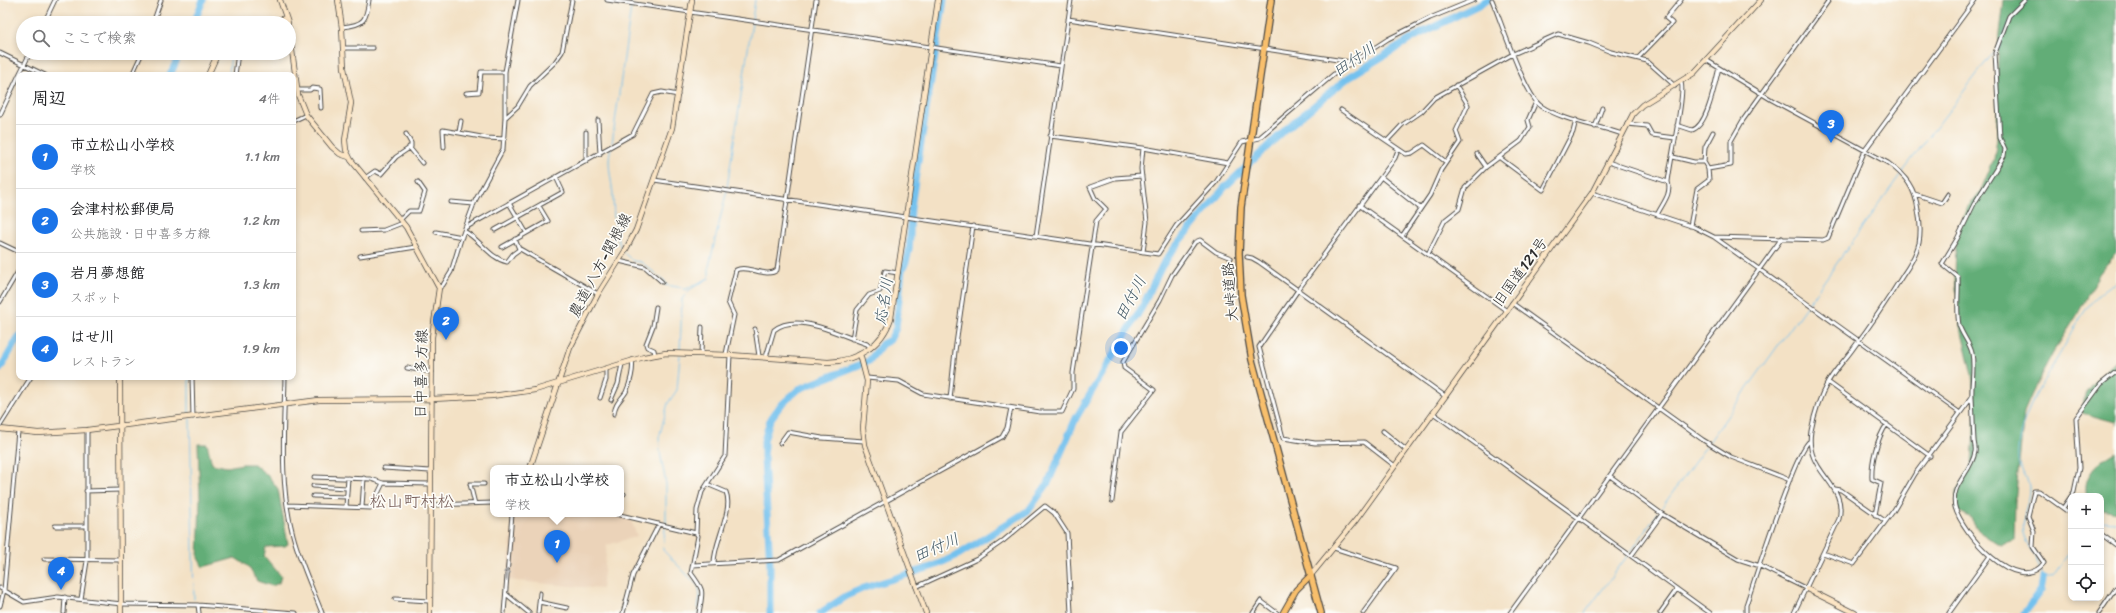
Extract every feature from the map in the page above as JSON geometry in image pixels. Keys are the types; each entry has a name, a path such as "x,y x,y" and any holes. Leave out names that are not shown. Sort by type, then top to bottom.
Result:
{"highway":[{"name":"大峠道路","path":"1271,0 1243,188 1239,270 1248,339 1321,613"}],"main road":[{"path":"1283,613 1296,590 1311,575"}],"street":[{"path":"47,16 55,0"},
{"path":"155,16 161,0"},
{"path":"280,0 285,16"},
{"path":"338,0 342,27 344,68 351,103 345,140 349,157 401,221 439,288 443,285 451,272 474,204 500,157 505,138 505,72 518,0"},
{"path":"342,27 352,26 364,21 367,16 369,0"},
{"path":"505,118 518,106 530,86 555,62 562,52 572,0"},
{"path":"607,0 1061,66"},
{"name":"農道 八方-関根線","path":"531,465 570,348 598,294 619,261 636,230 654,180 672,128 692,0"},
{"path":"699,613 702,591 700,583 691,573 698,536 696,533 697,510 702,492 725,456 728,354 734,315 728,302 735,272 742,267 767,272 775,272 777,270 786,199 816,0"},
{"path":"29,380 0,428 38,433 87,430 284,406 319,400 432,399 492,396 535,390 557,385 632,360 655,355 728,354 835,362 860,357 882,338 889,323 898,273 905,216 932,48 938,0"},
{"path":"1036,236 1071,0"},
{"path":"654,180 973,226 1156,255 1160,252 1176,226 1216,182 1239,145 1259,138 1334,74 1388,39 1430,18 1474,0"},
{"path":"1492,0 1513,54 1536,102 1542,107 1576,120 1622,134"},
{"path":"1638,58 1672,23 1666,18 1681,0"},
{"name":"旧国道121号","path":"1311,575 1334,548 1395,466 1592,193 1627,124 1639,108 1681,83 1694,73 1761,0"},
{"path":"1708,169 1731,165 1731,141 1761,94 1829,0"},
{"path":"1714,237 1822,240 1828,238 1865,150 1975,0"},
{"path":"2025,0 2010,16 1995,53 2000,138 2006,150 2004,156 1974,204 1957,239 1942,264 1958,276 1957,298 1959,325 1970,346 1974,362 1972,397 1975,453 1969,470 1958,483 1953,493 1955,507 1968,533 1990,556 2017,572 2026,572 2041,566 2043,560 2033,547 2034,531 2028,516 2033,493 2039,491 2068,512"},
{"path":"1068,19 1352,62"},
{"path":"1387,141 1402,125 1421,112 1432,100 1456,85 1513,54 1560,34 1611,52 1638,58 1653,65 1675,86"},
{"path":"343,48 373,48"},
{"path":"0,53 39,72"},
{"path":"20,72 26,60"},
{"path":"133,72 139,60"},
{"path":"209,72 215,60"},
{"path":"235,72 237,60"},
{"path":"293,60 295,72"},
{"path":"1706,60 1761,94 1865,150 1903,174 1915,194 1920,229 1917,251 1897,286 1828,382 1814,421 1810,441 1818,468 1835,489 1841,502 1841,509 1839,519 1807,589 1794,613"},
{"path":"1677,125 1692,130 1698,127 1708,109 1719,68"},
{"path":"466,93 479,92 481,72 505,72"},
{"path":"0,115 16,81"},
{"path":"296,82 297,90 306,116 332,147 340,154 349,157"},
{"path":"1657,215 1670,188 1668,182 1683,86 1681,83"},
{"path":"1402,236 1430,195 1438,174 1460,142 1456,131 1468,106 1456,85"},
{"path":"297,90 310,90 312,88 320,89 321,108"},
{"path":"464,230 509,203 600,154 633,134 653,94 662,92 678,95"},
{"path":"1428,254 1445,220 1460,207 1465,188 1486,167 1516,146 1525,135 1530,127 1529,118 1536,102"},
{"path":"1595,127 1602,108"},
{"path":"1341,110 1406,154 1410,154 1424,145 1446,162"},
{"path":"296,120 306,116"},
{"path":"598,120 600,154"},
{"path":"1500,158 1543,190 1573,132 1576,120"},
{"path":"459,132 461,121"},
{"path":"1627,124 1646,126 1652,135 1675,138"},
{"path":"444,146 443,130 487,138 505,138"},
{"path":"586,132 586,161"},
{"path":"1690,226 1696,189 1709,180 1708,169 1704,162 1706,145 1713,132"},
{"path":"365,178 375,172 381,174 390,162 409,147 411,143 406,134"},
{"path":"1050,136 1143,148 1228,163"},
{"path":"409,147 422,163"},
{"path":"1143,148 1142,176 1147,222 1143,252"},
{"path":"1395,466 1364,442 1315,443 1283,438 1259,347 1298,290 1381,177 1398,150"},
{"path":"1478,154 1486,167"},
{"path":"1673,157 1694,162 1704,162"},
{"path":"1608,162 1668,182"},
{"path":"867,378 899,381 923,394 1059,414 1068,403 1074,385 1073,373 1097,218 1106,209 1095,198 1090,188 1115,178 1142,176"},
{"path":"1381,177 1420,208"},
{"path":"495,230 563,192 556,178"},
{"path":"361,231 384,230 401,221 409,211 419,210 425,192 418,182"},
{"path":"1592,193 1690,226 1714,237 1960,413"},
{"path":"1915,194 1942,203 1948,194"},
{"path":"451,202 474,204"},
{"path":"509,203 526,232"},
{"path":"502,247 526,232 548,221 539,206"},
{"path":"1359,206 1507,311"},
{"path":"950,399 955,351 973,226"},
{"path":"464,230 476,239 492,255 501,260 507,262 519,249"},
{"path":"436,232 462,237"},
{"path":"1510,613 1782,238"},
{"path":"515,239 519,249 598,294"},
{"path":"1112,500 1121,432 1154,390 1124,368 1123,362 1160,300 1172,275 1194,243 1200,240 1216,252 1231,258"},
{"path":"0,243 16,251"},
{"path":"360,256 416,247"},
{"path":"1247,257 1259,262 1445,396"},
{"path":"619,261 645,268 662,282"},
{"path":"852,339 857,310 869,295 880,291 885,271 898,273"},
{"path":"0,302 16,275"},
{"name":"日中喜多方線","path":"430,613 430,471 433,330 439,288"},
{"path":"1512,303 1658,408 1731,457 1790,480"},
{"path":"655,355 654,350 646,347 646,344 654,326 656,307"},
{"path":"766,357 774,330 790,324 800,324 826,329 867,344 871,348"},
{"path":"701,354 702,327"},
{"path":"755,329 759,356"},
{"path":"860,357 867,378 863,428 864,441 926,613"},
{"path":"614,414 615,407 628,387 632,374 632,360"},
{"path":"611,400 618,384 622,364"},
{"path":"406,368 432,372"},
{"path":"600,398 606,380 606,369"},
{"path":"2063,508 2074,492 2079,468 2076,418 2101,384 2116,372"},
{"path":"120,380 121,613"},
{"path":"192,380 193,417"},
{"path":"285,380 284,478 287,505 294,540 322,613"},
{"path":"1828,382 1930,456"},
{"path":"1823,553 1854,564 1885,521 1915,474 1930,456 1972,397"},
{"path":"693,566 779,560 1002,437 1007,428 1011,408"},
{"path":"1433,413 1710,613"},
{"path":"1875,515 1881,483 1872,479 1873,470 1882,433 1887,424"},
{"path":"81,599 87,561 87,430"},
{"path":"0,605 4,590 18,431"},
{"path":"1383,431 1406,450"},
{"path":"780,443 788,432 864,441"},
{"path":"1746,613 1746,605 1790,480 1803,449 1810,441"},
{"path":"384,468 430,471"},
{"path":"1610,476 1660,512 1738,559 1760,566 1854,613"},
{"path":"314,477 364,478 376,479 383,483 430,484"},
{"path":"346,507 348,478"},
{"path":"362,507 364,478"},
{"path":"287,505 371,508 383,483"},
{"path":"475,504 470,484 484,484"},
{"path":"707,484 726,492 728,497 723,527 715,548 714,564"},
{"path":"313,486 347,488"},
{"path":"1835,489 1841,490 1885,521"},
{"path":"86,491 120,490"},
{"path":"313,496 347,497"},
{"path":"431,505 490,503"},
{"path":"916,587 977,559 1003,541 1045,506 1054,513 1067,534 1071,613"},
{"path":"1631,556 1660,512"},
{"path":"624,516 696,533"},
{"path":"504,613 512,517"},
{"path":"623,613 633,575 659,524"},
{"path":"55,526 87,526"},
{"path":"2104,536 2116,545"},
{"path":"1334,548 1396,568 1364,613"},
{"path":"1949,613 1990,556"},
{"path":"44,559 87,561 121,560"},
{"path":"0,588 24,602 65,598 122,604 198,605 267,612 295,613"},
{"path":"2099,613 2116,588"},
{"path":"1660,613 1677,589"},
{"path":"538,613 540,593"},
{"path":"506,594 529,613"},
{"path":"64,613 65,598"},
{"path":"395,599 429,601"},
{"path":"1253,613 1261,601 1277,613"},
{"path":"539,602 567,608"},
{"path":"198,605 199,613"}],"shaded area":[{"path":"513,517 630,518 637,536 607,545 602,589 507,580"}],"green space":[{"path":"2004,0 2116,0 2116,252 2099,274 2076,317 2053,353 2024,412 2015,503 2014,541 2001,545 1978,530 1971,518 1957,511 1957,491 1972,465 1975,408 1972,375 1962,333 1955,280 1956,238 1967,208 1980,192 1994,159 1997,138 1998,50"},
{"path":"2116,361 2116,425 2115,422 2082,413 2085,394 2097,379"},
{"path":"198,444 207,444 212,464 227,467 243,464 254,464 269,477 278,489 288,544 285,546 266,547 264,556 281,576 279,583 272,586 257,581 248,566 235,558 203,567 198,558 200,500"},
{"path":"2116,452 2116,512 2104,510 2104,493 2087,493 2086,488 2089,475 2098,464"}],"waterway":[{"path":"197,16 203,0"},
{"path":"612,144 632,0"},
{"path":"752,20 755,0"},
{"name":"応名川","path":"770,613 770,565 764,441 770,420 780,406 799,389 869,361 882,344 890,340 896,328 902,270 908,256 911,208 944,0"},
{"name":"田付川","path":"820,613 846,596 864,588 934,566 958,555 1029,510 1048,483 1076,418 1142,307 1162,266 1173,250 1225,187 1287,128 1349,77 1418,35 1488,0"},
{"path":"1998,50 2010,22 2028,0"},
{"path":"709,278 709,266 726,194 752,23"},
{"path":"1902,172 1993,53"},
{"path":"171,72 177,60"},
{"path":"229,72 230,60"},
{"path":"611,147 609,165 615,225 617,238 623,251"},
{"path":"1709,442 1900,175"},
{"path":"625,254 633,261 641,262 665,281 665,285 684,288 684,290 709,278"},
{"path":"680,351 682,299 689,290 709,278"},
{"path":"2068,554 2053,576 2043,579 2024,532 2023,526 2029,487 2018,463 2019,444 2022,429 2034,399 2080,318 2099,294 2116,283"},
{"path":"0,369 16,341"},
{"path":"666,524 666,484 659,438 668,403 677,390 680,355"},
{"path":"189,380 189,414"},
{"path":"190,419 194,599"},
{"path":"1660,510 1707,445"},
{"path":"1630,553 1658,513"},
{"path":"2104,521 2116,522"},
{"path":"665,528 663,550 699,587 700,597 697,613"},
{"path":"1585,613 1628,555"},
{"path":"2024,613 2041,590 2043,579"}],"tunnel":[{"path":"1231,258 1247,257"}],"place":[{"name":"岩月夢想館","path":"1831,143"},
{"name":"会津村松郵便局","path":"446,340"},
{"name":"市立松山小学校","path":"557,563"},
{"name":"はせ川","path":"61,590"}],"district":[{"name":"松山町村松","path":"412,501"}]}
